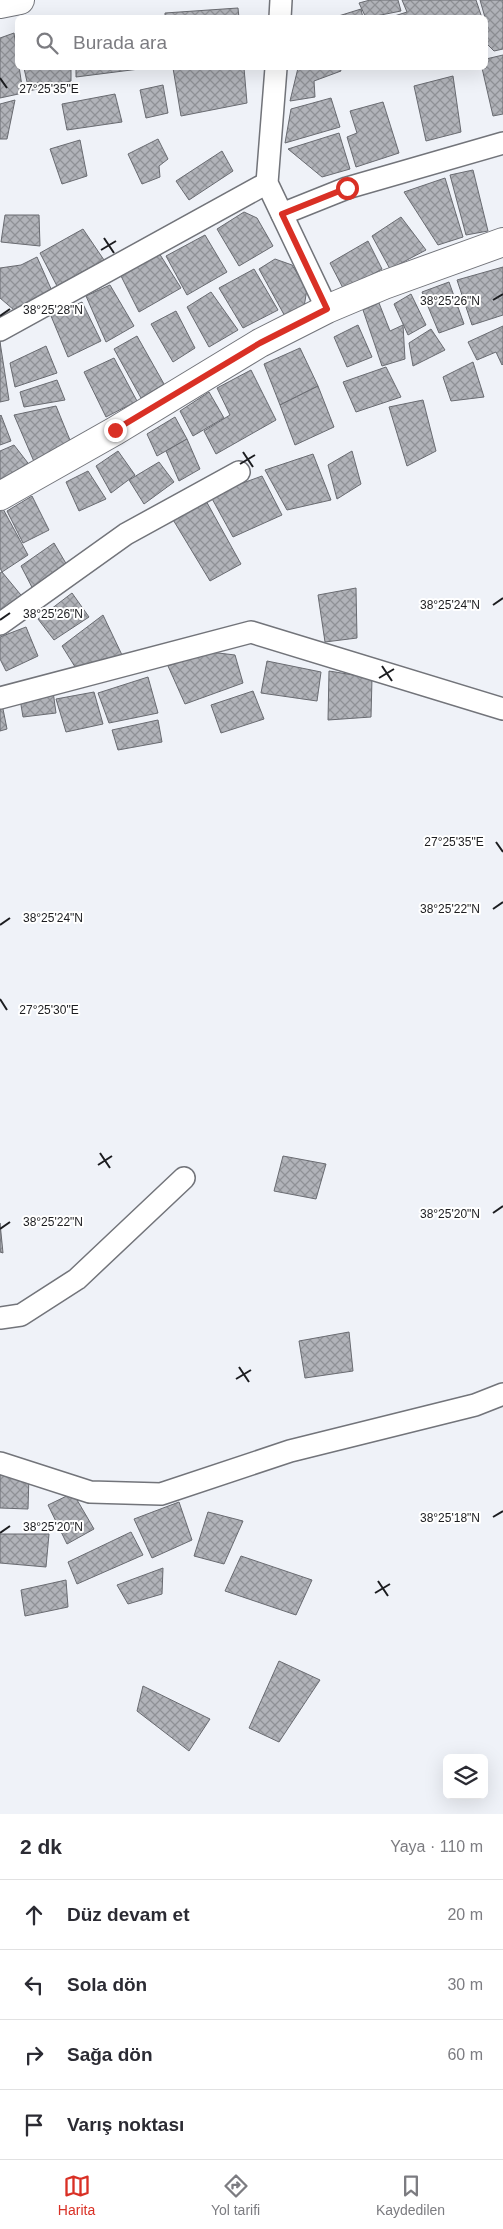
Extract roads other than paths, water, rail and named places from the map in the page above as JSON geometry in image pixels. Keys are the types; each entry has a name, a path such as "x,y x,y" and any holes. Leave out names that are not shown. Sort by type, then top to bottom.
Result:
{"street":[{"path":"0,4 20,0"},
{"path":"280,15 281,0"},
{"path":"276,70 267,183 327,309"},
{"path":"282,214 347,188 503,143"},
{"path":"0,330 267,183"},
{"path":"0,496 260,343 327,309 384,285 503,242"},
{"path":"0,624 126,534 239,472"},
{"path":"0,698 252,632 503,710"},
{"path":"0,1318 21,1316 77,1280 184,1178"},
{"path":"0,1463 90,1492 161,1494 290,1452 475,1405 503,1394"}]}
